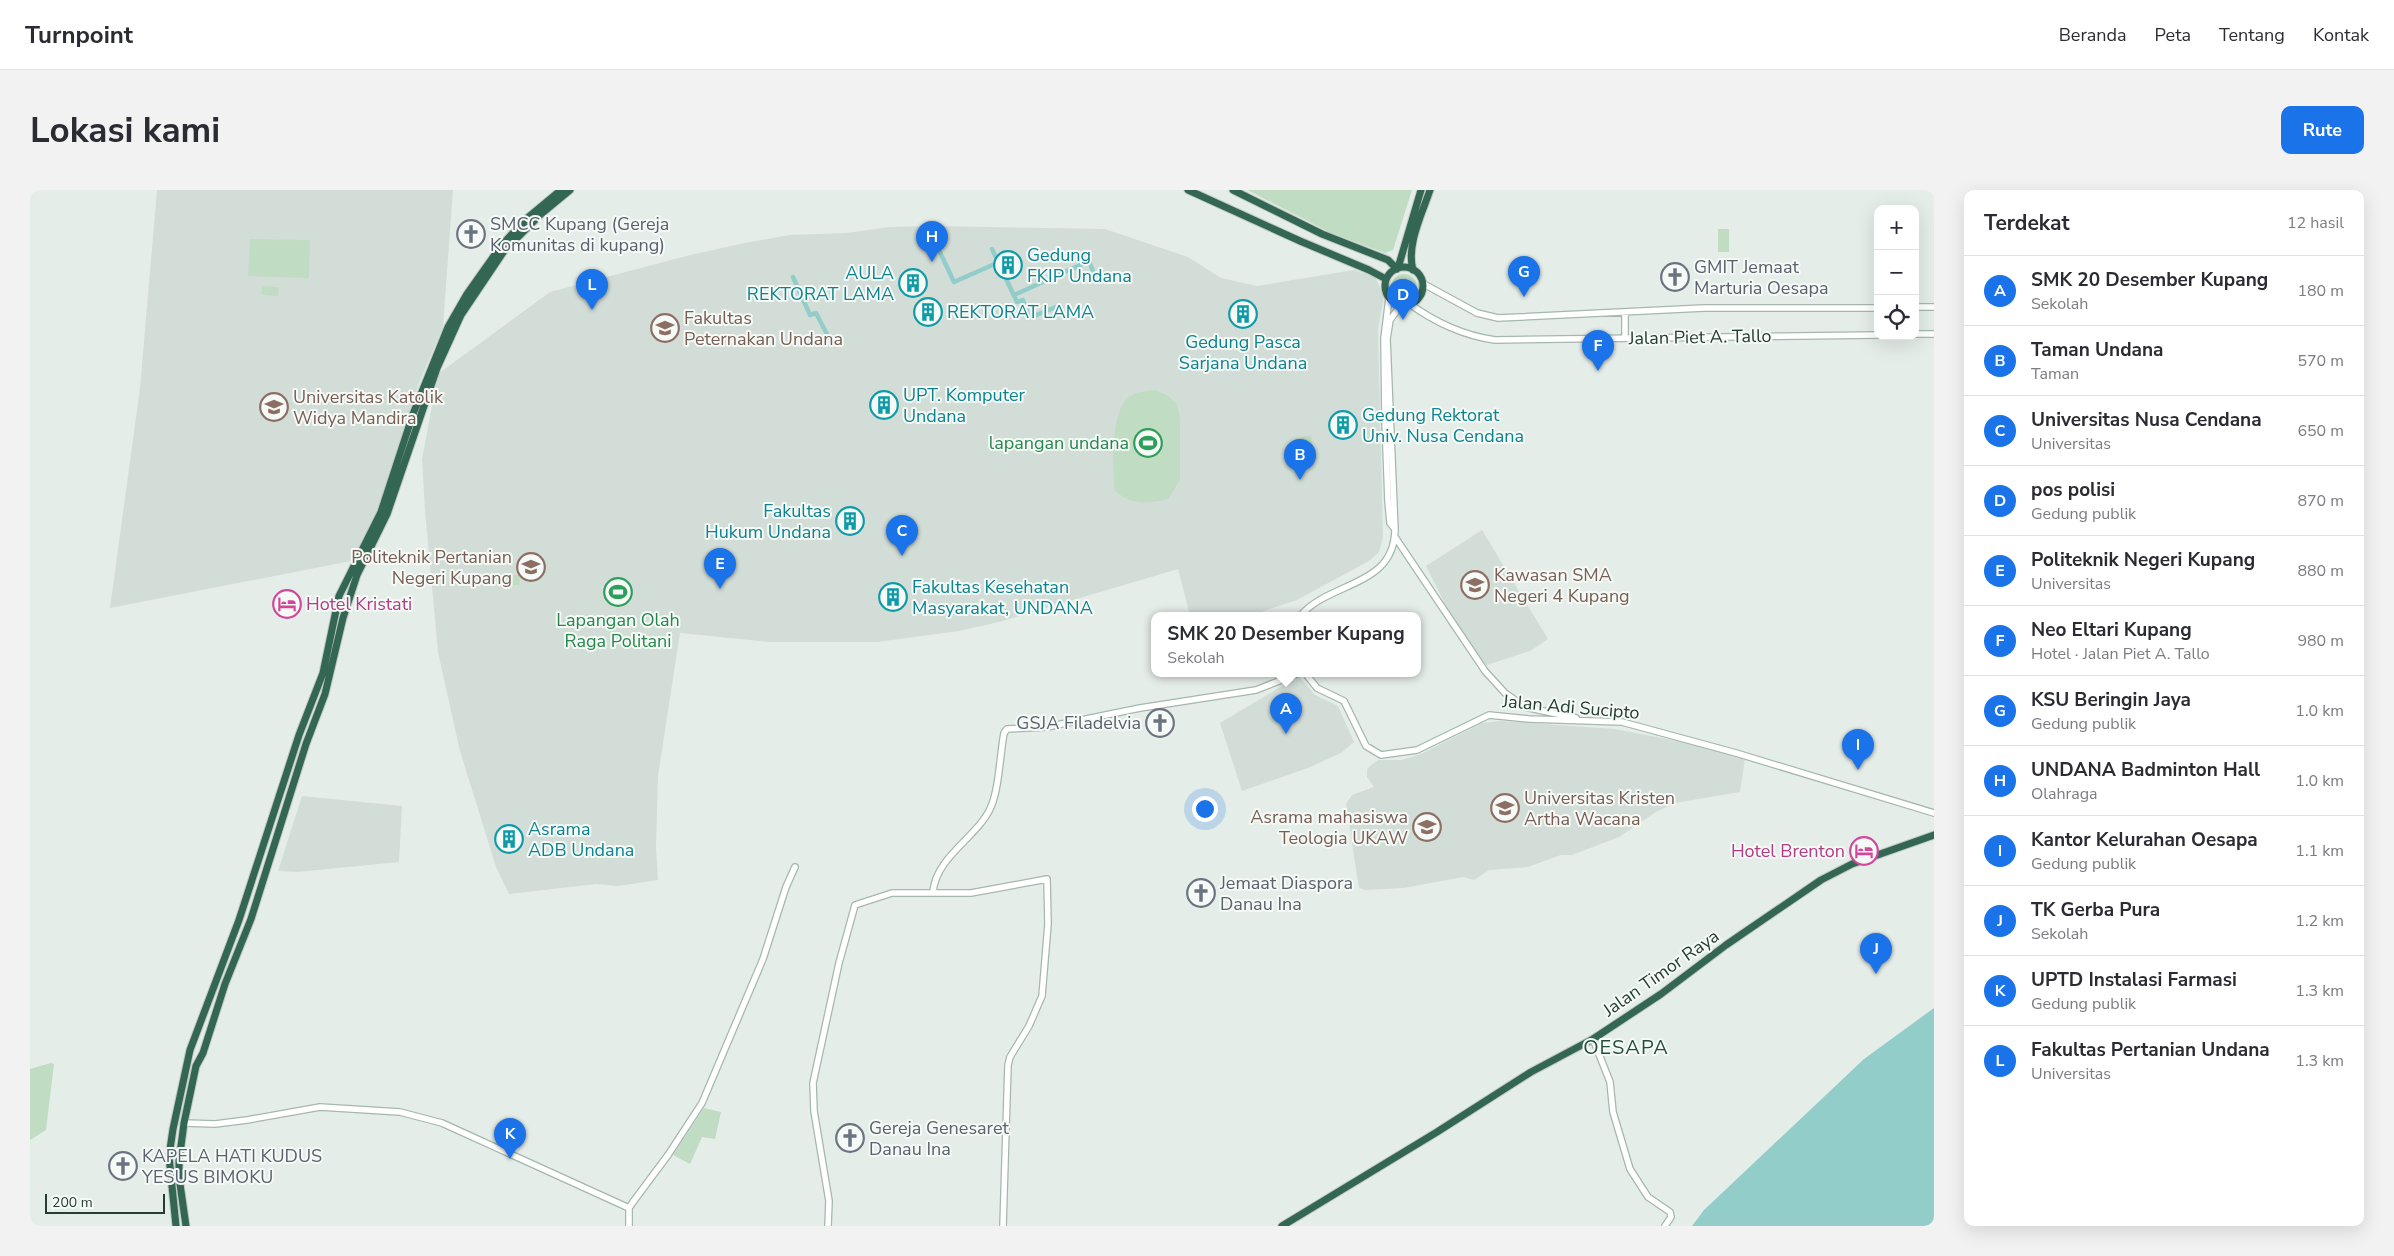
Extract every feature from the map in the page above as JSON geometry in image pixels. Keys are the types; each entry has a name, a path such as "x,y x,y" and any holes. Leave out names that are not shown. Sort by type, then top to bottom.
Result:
{"highway":[{"path":"176,1226 169,1156 190,1050 239,920 299,735 323,673 339,596 381,512 413,414 467,294 520,226 561,190"},
{"path":"494,260 570,190"},
{"path":"1188,190 1300,242 1370,270 1386,279"},
{"path":"1233,190 1322,234 1388,260 1397,268 1413,270"},
{"path":"1421,190 1397,268 1386,279 1386,292 1389,298 1401,305 1410,304 1420,296 1422,283 1413,270 1411,256 1414,240 1430,190"},
{"path":"186,1226 181,1198 179,1160 184,1123 196,1066 203,1053 224,988 251,919 306,744 325,694 349,600 358,575 386,514 443,346"},
{"path":"339,596 349,600"},
{"path":"268,830 278,833"},
{"name":"Jalan Timor Raya","path":"1282,1226 1531,1072 1594,1039 1661,994 1814,884 1852,864 1934,835"},
{"path":"214,984 224,988"},
{"path":"172,1199 181,1198"}],"street":[{"name":"Jalan Piet A. Tallo","path":"1422,283 1490,318 1511,319 1704,308 1874,308"},
{"path":"1389,298 1384,338 1385,421 1390,523 1395,530"},
{"name":"Jalan Piet A. Tallo","path":"1410,304 1421,312 1449,326 1484,338 1515,340 1874,335"},
{"path":"1305,612 1321,600 1384,564 1394,547 1395,530 1387,339 1390,320 1401,305"},
{"path":"1919,307 1934,306"},
{"path":"1625,313 1625,338"},
{"path":"1919,334 1934,334"},
{"path":"1395,537 1485,671 1505,693 1525,707 1580,720"},
{"path":"933,892 934,884 947,861 990,810 1004,733 1007,729 1046,727 1140,708 1256,690 1289,677"},
{"name":"Jalan Adi Sucipto","path":"1307,677 1317,688 1344,700 1366,746 1381,755 1417,750 1489,715 1529,719 1622,722 1662,732 1934,813"},
{"path":"629,1226 629,1208 668,1155 702,1103 763,959 786,887 795,867"},
{"path":"828,1226 829,1201 814,1111 814,1083 825,1024 855,905 874,897 902,892 971,893 1047,878 1048,924 1042,996 1029,1026 1010,1057 1008,1065 1003,1226"},
{"path":"1594,1039 1610,1082 1613,1112 1625,1157 1644,1191 1670,1212 1671,1218 1665,1226"},
{"path":"184,1123 215,1124 320,1107 412,1114 442,1123 629,1208"}],"shaded area":[{"name":"Universitas Katolik Widya Mandira","path":"157,190 453,190 443,327 419,383 378,510 351,561 110,608 140,388"},
{"path":"890,227 1105,229 1188,257 1221,278 1257,286 1354,270 1375,277 1384,296 1378,329 1383,537 1379,552 1369,561 1297,600 1260,612 1189,612 1178,569 999,622 959,631 877,642 769,642 680,633 658,776 656,847 658,880 618,886 596,884 509,894 496,867 460,751 438,652 422,459 438,374 550,292 690,255 745,243 789,235 846,233"},
{"name":"Kawasan SMA Negeri 4 Kupang","path":"1482,530 1548,639 1530,651 1487,665 1478,659 1445,604 1426,566"},
{"path":"1300,677 1315,695 1338,706 1354,742 1341,753 1308,768 1242,791 1220,723"},
{"name":"Universitas Kristen Artha Wacana","path":"1500,721 1615,729 1698,745 1745,759 1740,792 1675,803 1656,812 1619,837 1572,855 1561,855 1528,867 1489,870 1474,880 1463,877 1404,888 1365,890 1359,888 1346,804 1352,795 1374,787 1367,777 1367,769 1378,760 1402,760 1421,754 1482,723"},
{"path":"302,796 402,806 399,862 298,872 278,871"}],"green space":[{"path":"1247,190 1412,190 1393,250 1385,253 1329,232"},
{"path":"1718,229 1729,229 1729,252 1718,252"},
{"path":"250,239 310,240 309,278 248,276"},
{"path":"1404,274 1413,278 1417,287 1413,296 1404,300 1395,296 1391,287 1395,278"},
{"path":"262,286 279,287 278,296 262,295"},
{"name":"lapangan undana","path":"1155,390 1167,395 1177,404 1180,419 1180,480 1168,499 1140,502 1127,499 1115,491 1113,457 1115,430 1121,407 1129,397 1143,391"},
{"path":"1311,435 1313,453 1302,454 1300,437"},
{"path":"490,575 503,575 503,585 489,585"},
{"path":"506,575 520,575 519,585 505,585"},
{"name":"Lapangan Olah Raga Politani","path":"612,578 626,578 625,606 611,606"},
{"path":"51,1063 54,1064 46,1130 30,1140 30,1069"},
{"path":"704,1108 721,1112 715,1139 702,1137 690,1164 673,1155"}],"water":[{"path":"1934,1008 1934,1226 1692,1226 1704,1210 1864,1059"}],"waterway":[{"path":"934,249 938,248 954,282 997,263"},
{"path":"992,249 1017,302 1023,300 1029,318 1056,307"},
{"path":"1056,276 1089,261 1094,274"},
{"path":"1014,295 1056,276 1053,270"},
{"path":"793,277 810,315 816,313 829,338"}],"place":[{"name":"SMCC Kupang (Gereja Komunitas di kupang)","path":"471,234"},
{"name":"UNDANA Badminton Hall","path":"932,262"},
{"name":"Gedung FKIP Undana","path":"1008,265"},
{"name":"GMIT Jemaat Marturia Oesapa","path":"1675,277"},
{"name":"AULA REKTORAT LAMA","path":"913,283"},
{"name":"KSU Beringin Jaya","path":"1524,297"},
{"name":"Fakultas Pertanian Undana","path":"592,310"},
{"name":"REKTORAT LAMA","path":"928,312"},
{"name":"Gedung Pasca Sarjana Undana","path":"1243,314"},
{"name":"pos polisi","path":"1403,320"},
{"name":"Fakultas Peternakan Undana","path":"665,328"},
{"name":"Neo Eltari Kupang","path":"1598,371"},
{"name":"UPT. Komputer Undana","path":"884,405"},
{"name":"Universitas Katolik Widya Mandira","path":"274,407"},
{"name":"Gedung Rektorat Univ. Nusa Cendana","path":"1343,425"},
{"name":"lapangan undana","path":"1148,443"},
{"name":"Taman Undana","path":"1300,480"},
{"name":"Fakultas Hukum Undana","path":"850,521"},
{"name":"Universitas Nusa Cendana","path":"902,556"},
{"name":"Politeknik Pertanian Negeri Kupang","path":"531,567"},
{"name":"Kawasan SMA Negeri 4 Kupang","path":"1475,585"},
{"name":"Politeknik Negeri Kupang","path":"720,589"},
{"name":"Lapangan Olah Raga Politani","path":"618,592"},
{"name":"Fakultas Kesehatan Masyarakat, UNDANA","path":"893,597"},
{"name":"Hotel Kristati","path":"287,604"},
{"name":"GSJA Filadelvia","path":"1160,723"},
{"name":"SMK 20 Desember Kupang","path":"1286,734"},
{"name":"Kantor Kelurahan Oesapa","path":"1858,770"},
{"name":"Universitas Kristen Artha Wacana","path":"1505,808"},
{"name":"Asrama mahasiswa Teologia UKAW","path":"1427,827"},
{"name":"Asrama ADB Undana","path":"509,839"},
{"name":"Hotel Brenton","path":"1864,851"},
{"name":"Jemaat Diaspora Danau Ina","path":"1201,893"},
{"name":"TK Gerba Pura","path":"1876,974"},
{"name":"Gereja Genesaret Danau Ina","path":"850,1138"},
{"name":"UPTD Instalasi Farmasi","path":"510,1159"},
{"name":"KAPELA HATI KUDUS YESUS BIMOKU","path":"123,1166"}],"district":[{"name":"OESAPA","path":"1626,1047"}]}
